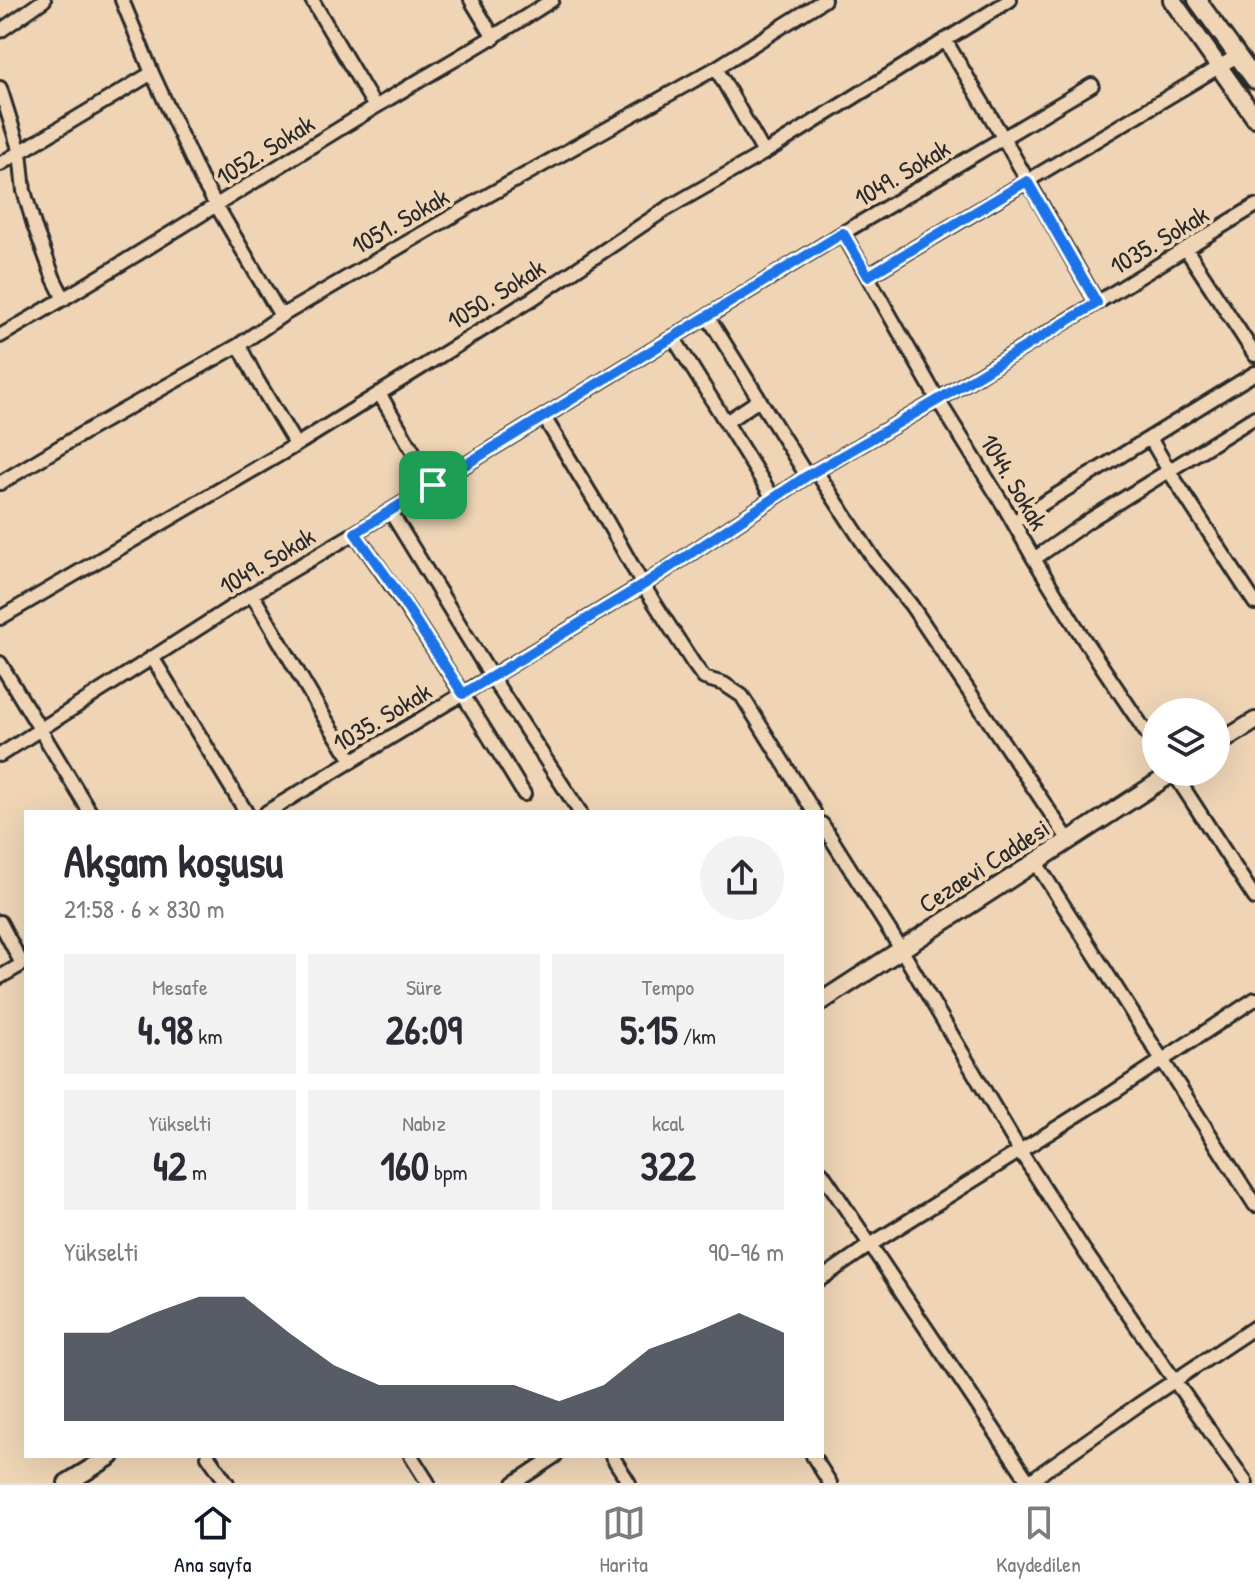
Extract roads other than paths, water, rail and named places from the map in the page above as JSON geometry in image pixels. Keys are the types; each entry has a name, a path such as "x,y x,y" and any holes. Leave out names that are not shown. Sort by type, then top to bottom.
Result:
{"street":[{"path":"0,31 44,0"},
{"path":"122,0 201,179 281,316"},
{"path":"312,0 375,107"},
{"path":"471,0 494,38"},
{"name":"1052. Sokak","path":"0,336 552,0"},
{"name":"1051. Sokak","path":"0,483 239,345 281,316 478,201 716,68 824,0"},
{"name":"1050. Sokak","path":"0,618 296,445 532,299 666,209 764,153 1010,0"},
{"path":"1172,0 1255,118"},
{"path":"1197,0 1255,80"},
{"path":"945,40 1097,303"},
{"path":"868,276 1237,56"},
{"path":"716,68 764,153"},
{"path":"0,164 152,73"},
{"name":"1049. Sokak","path":"0,755 252,594 843,233 1092,85"},
{"path":"0,88 20,152 24,191 34,225 64,299"},
{"name":"1035. Sokak","path":"270,810 643,585 812,474 1255,206"},
{"name":"1044. Sokak","path":"843,233 938,400 1034,559 1142,726"},
{"path":"1186,249 1255,355"},
{"path":"708,317 759,400 875,561 911,605 1068,839"},
{"path":"673,337 773,498"},
{"path":"239,345 296,445"},
{"path":"1013,522 1255,373"},
{"path":"379,393 433,485"},
{"path":"726,422 759,400"},
{"path":"544,417 643,585 704,678 724,684 742,696 813,810"},
{"path":"1034,559 1091,519 1255,417"},
{"path":"1150,438 1255,603"},
{"path":"390,511 491,676 579,810"},
{"path":"355,533 463,694 524,794"},
{"path":"252,594 352,760"},
{"path":"152,657 245,810"},
{"path":"0,663 89,810"},
{"path":"1230,736 1255,721"},
{"name":"Cezaevi Caddesi","path":"824,1000 1151,786"},
{"path":"1182,786 1255,898"},
{"path":"824,827 901,949 1020,1151 1085,1252 1246,1483"},
{"path":"1035,861 1255,1205"},
{"path":"0,922 24,963 0,977"},
{"path":"824,1277 1255,999"},
{"path":"824,1176 1028,1482 1255,1327"},
{"path":"67,1483 108,1458"},
{"path":"209,1458 227,1483"},
{"path":"412,1458 428,1483"},
{"path":"514,1483 552,1458"},
{"path":"613,1458 629,1483"},
{"path":"814,1458 830,1483"}]}
